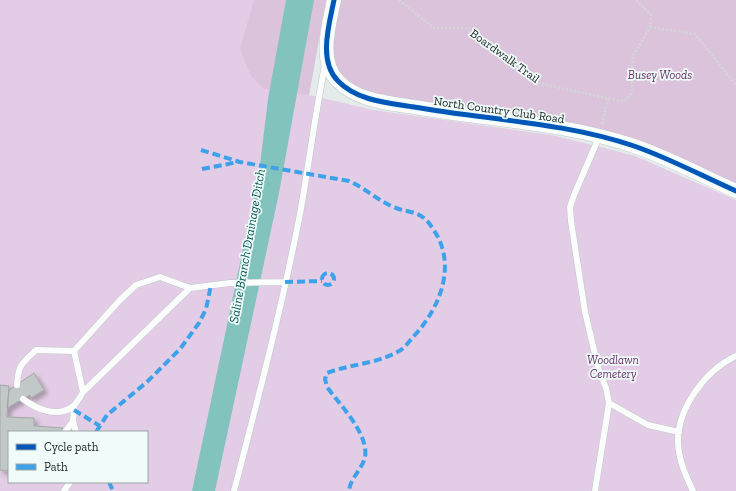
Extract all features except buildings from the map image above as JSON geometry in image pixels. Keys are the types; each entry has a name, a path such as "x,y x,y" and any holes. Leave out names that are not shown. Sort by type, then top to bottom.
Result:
{"street":[{"name":"North Country Club Road","path":"334,0 328,30 327,56 331,70 338,81 349,90 361,96 385,102 432,110 526,122 599,137 634,146 736,192"}],"lane":[{"path":"234,491 278,320 300,214 317,102 327,56"},
{"path":"594,491 609,403 606,388 599,371 585,312 570,207 599,137"},
{"path":"17,385 20,365 36,350 74,351 120,300 136,285 160,277 190,288 230,283 270,281 285,282"},
{"path":"76,431 73,421 74,406 83,392 190,288"},
{"path":"74,351 83,392"},
{"path":"693,491 680,457 679,432 685,412 697,390 716,368 736,356"},
{"path":"23,399 34,408 43,410 61,412 74,406"},
{"path":"609,403 648,425 679,432"},
{"path":"66,431 73,421"}],"path":[{"path":"636,0 651,15 650,27 695,34 736,85"},
{"path":"599,137 608,99"}],"green space":[{"name":"Woodlawn Cemetery","path":"0,0 326,0 309,95 374,110 551,135 593,145 635,156 736,200 736,491 0,491"},
{"path":"254,0 326,0 309,95 264,89 251,76 240,49"},
{"name":"Busey Woods","path":"334,0 736,0 736,191 634,146 385,102 338,81 328,30"}],"water":[{"name":"Saline Branch Drainage Ditch","path":"286,0 314,0 279,193 215,491 192,491 259,173 268,99"}],"marked path":[{"path":"201,150 240,162 349,181 392,206 423,217 435,232 441,245 445,259 445,273 442,287 431,313 407,344 399,351 382,359 327,373 325,379 327,387 358,429 363,439 365,448 365,457 350,486 349,491"},
{"path":"202,169 238,162"},
{"path":"328,273 332,275 334,279 332,283 328,285 324,283 322,279 324,275 328,273"},
{"path":"285,282 322,281"},
{"path":"97,431 107,415 147,382 180,349 199,323 206,309 211,285"},
{"path":"74,410 100,426"},
{"path":"109,483 113,491"}],"cycle path":[{"path":"334,0 328,31 328,63 332,73 338,81 354,93 384,102 525,122 607,138 660,156 736,191"}]}
